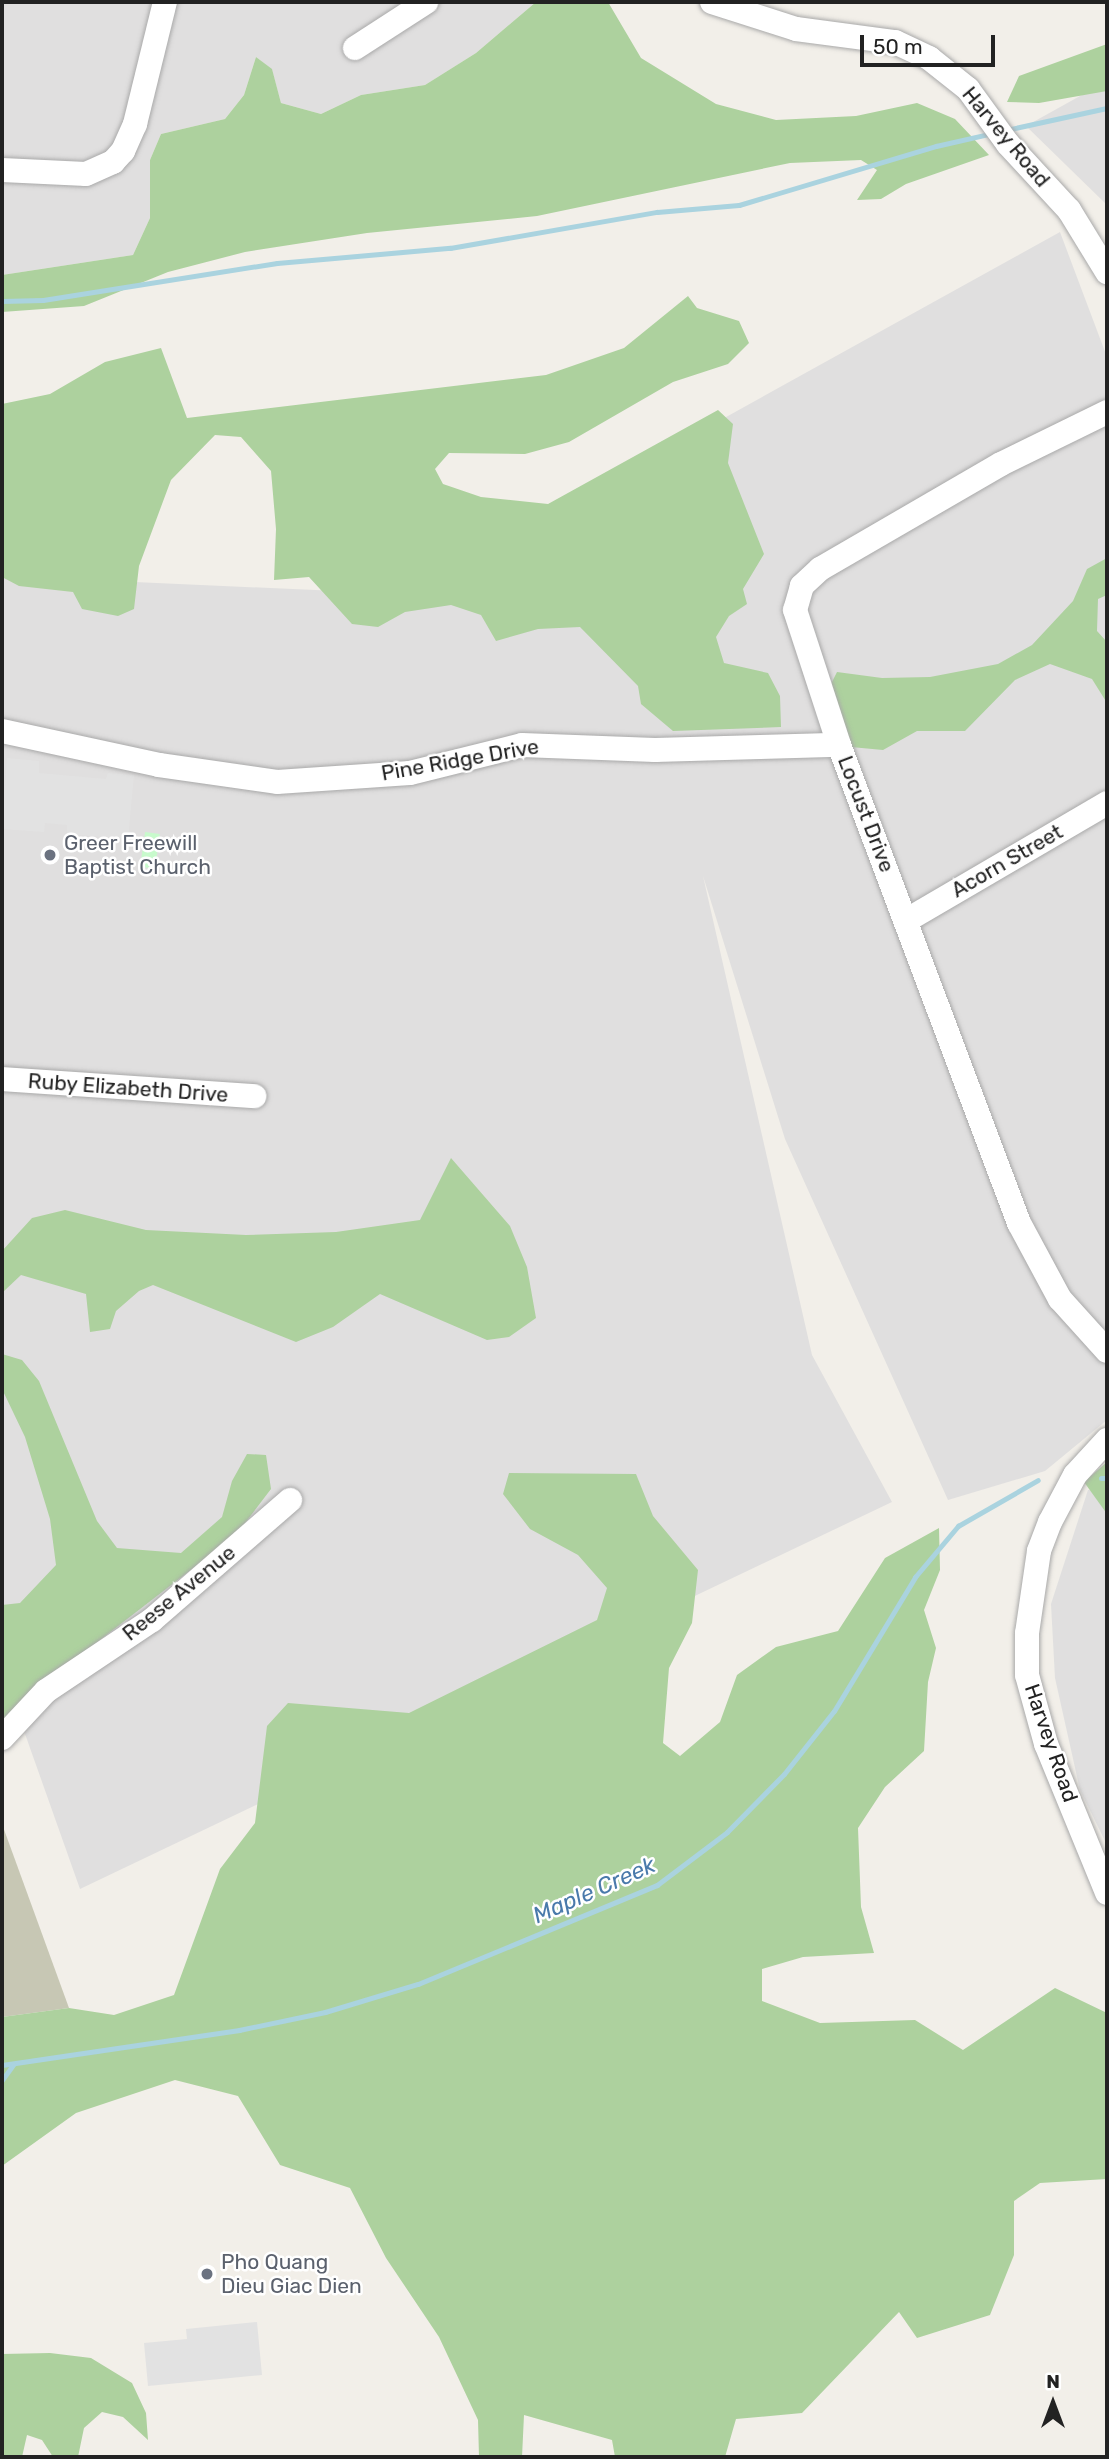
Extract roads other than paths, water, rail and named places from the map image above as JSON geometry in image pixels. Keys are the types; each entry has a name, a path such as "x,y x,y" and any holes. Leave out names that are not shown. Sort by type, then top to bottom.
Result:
{"street":[{"path":"2,170 86,174 107,166 123,151 135,124 165,2"},
{"path":"355,48 426,2"},
{"name":"Harvey Road","path":"712,2 796,29 871,36 907,46 950,72 983,109 1008,144 1069,210 1107,272"},
{"name":"Locust Drive","path":"1107,412 1001,464 820,569 802,586 796,622 839,746 1031,1249 1060,1299 1107,1351"},
{"name":"Pine Ridge Drive","path":"2,731 159,765 277,782 410,773 522,746 655,750 839,746"},
{"name":"Acorn Street","path":"907,920 1107,803"},
{"name":"Ruby Elizabeth Drive","path":"2,1079 254,1096"},
{"name":"Harvey Road","path":"1107,1440 1075,1475 1050,1521 1037,1564 1027,1633 1027,1675 1046,1744 1107,1893"},
{"name":"Reese Avenue","path":"2,1738 46,1691 152,1620 290,1500"}],"waterway":[{"path":"1006,130 1107,108"},
{"path":"2,301 43,300 277,263 450,248 657,212 739,205 936,146 993,133"},
{"name":"Maple Creek","path":"1101,1478 1107,1478"},
{"name":"Maple Creek","path":"2,2065 239,2030 325,2012 418,1984 657,1885 727,1832 784,1774 834,1711 915,1577 958,1526 1038,1480"},
{"path":"2,2080 13,2065"}],"place":[{"name":"Greer Freewill Baptist Church","path":"50,855"},
{"name":"Pho Quang Dieu Giac Dien","path":"207,2274"}]}
